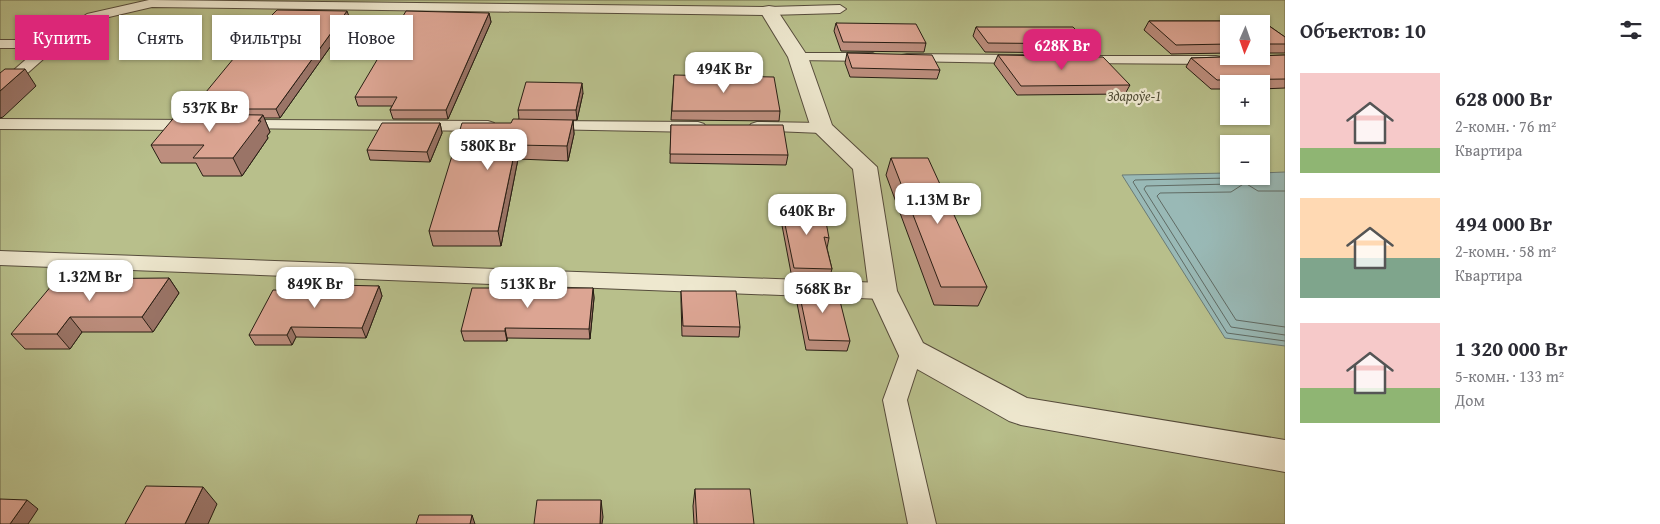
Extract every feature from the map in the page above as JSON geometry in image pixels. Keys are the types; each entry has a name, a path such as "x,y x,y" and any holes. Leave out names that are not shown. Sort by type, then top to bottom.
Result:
{"street":[{"path":"769,11 798,56 822,128 865,167 883,291 912,351 1020,411 1285,456"}],"lane":[{"path":"101,15 152,3 769,11 840,9"},
{"path":"0,44 15,44"},
{"path":"798,56 1034,59"},
{"path":"0,90 34,60"},
{"path":"1064,60 1220,60"},
{"path":"0,124 208,125"},
{"path":"228,125 505,126"},
{"path":"535,126 713,127"},
{"path":"743,127 822,128"},
{"path":"0,258 883,291"},
{"path":"912,351 895,400 922,524"}],"green space":[{"name":"Здароўе-1","path":"0,0 1285,0 1285,524 0,524"}],"water":[{"path":"1285,172 1285,346 1225,338 1122,175 1220,173 1220,185 1270,185 1270,173"}],"building":[{"path":"277,10 347,11 344,15 330,15 330,34 320,48 320,15 272,15"},
{"path":"406,11 489,13 446,110 390,110 397,97 355,97 377,60 413,60 413,15 404,15"},
{"path":"1149,21 1220,21 1220,44 1176,45"},
{"path":"836,23 916,24 926,43 843,42"},
{"path":"976,27 1073,27 1090,44 988,43"},
{"path":"1270,27 1285,37 1285,44 1270,44"},
{"path":"847,53 932,55 940,70 852,68"},
{"path":"998,55 1103,57 1130,85 1021,86"},
{"path":"1270,55 1285,55 1285,79 1270,79 1270,75 1220,75 1220,80 1217,80 1191,58 1220,57 1220,65 1270,65"},
{"path":"232,60 312,60 276,109 192,109"},
{"path":"5,69 25,69 0,91 0,73"},
{"path":"674,75 774,77 780,111 672,111"},
{"path":"526,82 582,83 576,110 518,110"},
{"path":"177,114 263,115 258,121 261,121 233,158 193,158 204,145 151,145"},
{"path":"513,119 573,120 567,146 516,145 498,231 429,231 462,123 511,123"},
{"path":"382,123 440,123 427,152 367,150"},
{"path":"671,125 783,125 788,155 670,154"},
{"path":"891,158 928,158 987,287 941,287"},
{"path":"781,205 823,206 829,238 824,237 832,269 794,268"},
{"path":"169,278 142,317 70,317 57,334 11,334 57,279"},
{"path":"334,285 379,286 362,328 291,327 287,335 249,335 273,290 331,291"},
{"path":"798,287 837,289 850,341 809,340"},
{"path":"472,288 593,288 589,329 505,328 505,331 461,331"},
{"path":"681,291 736,291 740,327 683,326"},
{"path":"146,486 203,487 185,524 125,524"},
{"path":"695,489 750,489 754,524 697,524"},
{"path":"0,499 27,500 10,524 0,524"},
{"path":"537,500 601,500 600,524 534,524"},
{"path":"419,515 472,515 470,524 416,524"}]}
